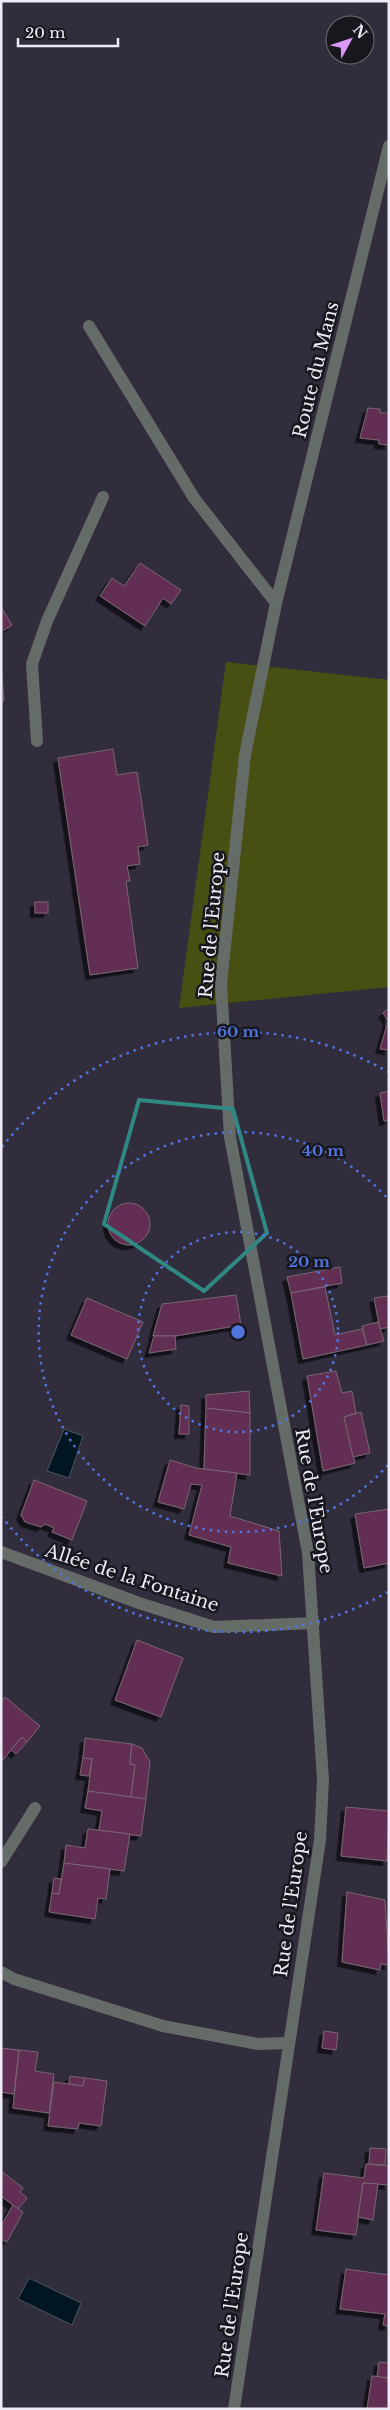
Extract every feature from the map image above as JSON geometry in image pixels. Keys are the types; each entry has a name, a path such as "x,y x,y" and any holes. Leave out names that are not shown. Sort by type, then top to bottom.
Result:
{"street":[{"name":"Route du Mans","path":"276,603 389,146"},
{"path":"89,326 194,498 276,603"},
{"path":"36,741 32,664 48,621 102,497"},
{"name":"Rue de l'Europe","path":"234,2409 320,1840 323,1780 308,1553 230,1137 221,984 245,755 276,603"},
{"name":"Allée de la Fontaine","path":"1,1552 138,1603 214,1627 314,1623"},
{"path":"1,1862 35,1808"},
{"path":"1,1972 14,1978 163,2026 258,2044 288,2043"}],"highlighted area":[{"path":"139,1100 233,1109 267,1233 204,1291 104,1224"}],"green space":[{"path":"226,662 389,680 389,987 179,1008"}],"water":[{"path":"64,1429 83,1436 69,1478 47,1471"},
{"path":"29,2278 81,2303 72,2325 18,2299"}],"building":[{"path":"368,408 380,409 380,413 389,413 389,445 379,444 379,440 360,438"},
{"path":"140,563 181,590 171,604 163,598 145,626 100,596 112,578 124,586"},
{"path":"1,607 12,625 1,632"},
{"path":"1,664 4,701 1,703"},
{"path":"113,749 117,775 137,772 148,845 138,847 140,864 127,866 130,881 126,881 138,968 90,975 58,758"},
{"path":"35,902 48,902 48,913 35,913"},
{"path":"389,1008 389,1050 380,1049 388,1021 383,1013"},
{"path":"389,1091 389,1120 384,1121 380,1093"},
{"path":"129,1203 144,1209 150,1224 144,1239 129,1245 114,1239 108,1224 114,1209"},
{"path":"340,1267 342,1283 291,1293 287,1277"},
{"path":"325,1287 335,1335 362,1329 367,1345 303,1359 291,1293"},
{"path":"236,1295 241,1325 175,1336 153,1336 162,1304"},
{"path":"388,1296 389,1327 380,1329 374,1298"},
{"path":"87,1298 143,1322 127,1359 71,1335"},
{"path":"378,1322 384,1341 367,1345 362,1326"},
{"path":"154,1336 175,1336 176,1349 149,1353"},
{"path":"336,1371 342,1393 352,1391 356,1413 344,1417 355,1463 323,1471 307,1376"},
{"path":"249,1391 250,1413 206,1408 206,1395"},
{"path":"181,1405 189,1406 189,1434 179,1434"},
{"path":"206,1408 250,1413 250,1475 204,1469"},
{"path":"361,1412 370,1453 353,1457 344,1417"},
{"path":"170,1460 196,1468 237,1473 230,1516 279,1531 282,1576 228,1563 231,1547 189,1535 202,1485 191,1484 184,1509 158,1502"},
{"path":"34,1480 87,1501 72,1540 52,1532 54,1528 45,1524 41,1527 25,1522 21,1515"},
{"path":"389,1509 389,1563 364,1568 355,1514"},
{"path":"137,1640 183,1658 161,1717 115,1700"},
{"path":"5,1697 40,1726 27,1742 22,1737 2,1761 1,1702"},
{"path":"22,1737 27,1742 16,1754 11,1750"},
{"path":"85,1738 132,1744 130,1764 135,1765 131,1797 88,1791 92,1759 83,1758"},
{"path":"132,1744 142,1748 150,1762 146,1799 131,1797 135,1765 130,1764"},
{"path":"83,1758 92,1759 89,1776 80,1775"},
{"path":"88,1791 146,1799 141,1836 99,1830 102,1811 85,1808"},
{"path":"346,1807 389,1811 387,1861 341,1856"},
{"path":"88,1829 130,1834 124,1871 64,1863 66,1845 85,1848"},
{"path":"64,1863 110,1869 106,1899 98,1898 95,1919 49,1912 52,1893 59,1894"},
{"path":"54,1878 61,1879 59,1894 52,1893"},
{"path":"347,1892 385,1900 389,1965 381,1964 380,1970 342,1962"},
{"path":"324,2031 338,2033 336,2050 322,2048"},
{"path":"1,2048 19,2050 14,2094 1,2092"},
{"path":"19,2050 38,2052 35,2071 54,2074 49,2113 13,2108"},
{"path":"70,2076 85,2078 83,2086 69,2084"},
{"path":"85,2078 107,2081 101,2126 79,2123 78,2129 48,2126 54,2082 83,2086"},
{"path":"370,2148 386,2149 385,2165 369,2164"},
{"path":"366,2164 389,2166 389,2185 363,2183 356,2235 316,2230 324,2173 364,2178"},
{"path":"1,2171 23,2188 20,2192 27,2198 18,2209 1,2196"},
{"path":"363,2183 378,2184 373,2220 358,2217"},
{"path":"13,2205 23,2212 7,2242 1,2239 1,2226"},
{"path":"346,2269 389,2275 389,2326 383,2325 385,2314 340,2309"},
{"path":"379,2362 389,2363 389,2378 377,2377"},
{"path":"372,2376 389,2378 389,2409 367,2409"}]}
